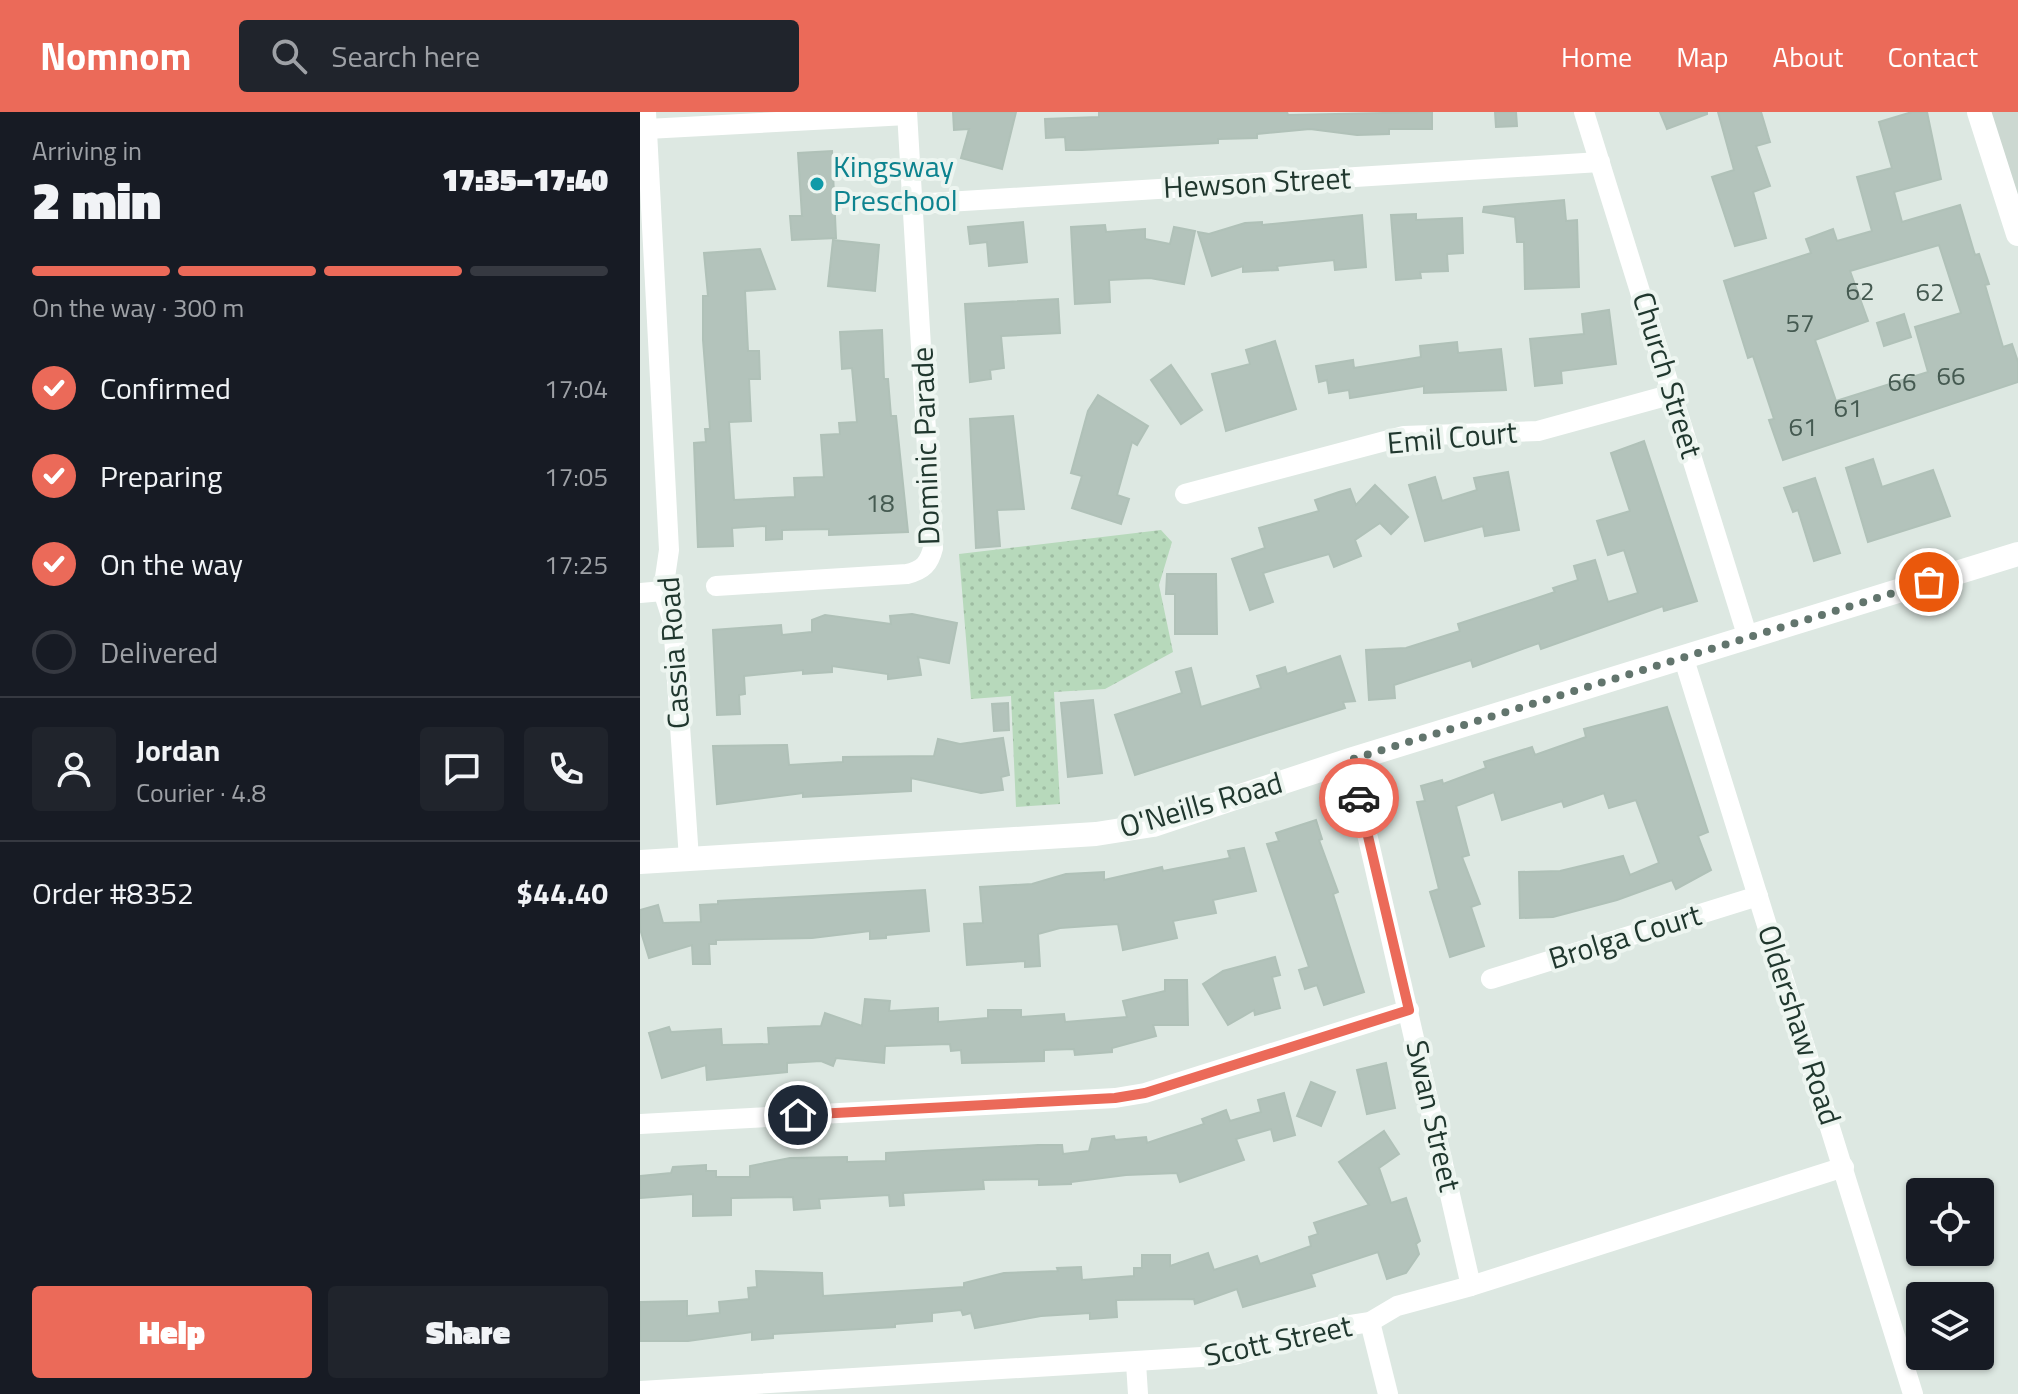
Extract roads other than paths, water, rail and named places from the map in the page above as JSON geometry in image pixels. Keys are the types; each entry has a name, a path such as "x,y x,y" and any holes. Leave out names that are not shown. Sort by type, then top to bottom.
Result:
{"street":[{"name":"Church Street","path":"1584,112 1748,638"},
{"path":"1979,112 2018,234"},
{"path":"647,121 907,113"},
{"name":"Dominic Parade","path":"716,586 907,574 920,571 929,562 933,548 907,113"},
{"name":"Cassia Road","path":"647,121 669,550 663,591 673,622 689,859"},
{"name":"Hewson Street","path":"914,204 1600,162"},
{"name":"Emil Court","path":"1185,494 1404,436 1538,431 1673,394"},
{"name":"O'Neills Road","path":"640,862 1096,834 1153,825 1350,760 2018,554"},
{"path":"640,593 663,591"},
{"name":"Oldershaw Road","path":"1683,656 1913,1394"},
{"name":"Swan Street","path":"1350,760 1471,1286"},
{"name":"Brolga Court","path":"1491,979 1758,896"},
{"path":"640,1124 1115,1098 1145,1093 1409,1010"},
{"name":"Scott Street","path":"640,1391 875,1386 1234,1355 1338,1327 1370,1322 1397,1306 1471,1286 1844,1167"},
{"path":"1370,1322 1388,1394"},
{"path":"1136,1363 1138,1394"}],"place":[{"name":"Kingsway Preschool","path":"817,184"}]}
